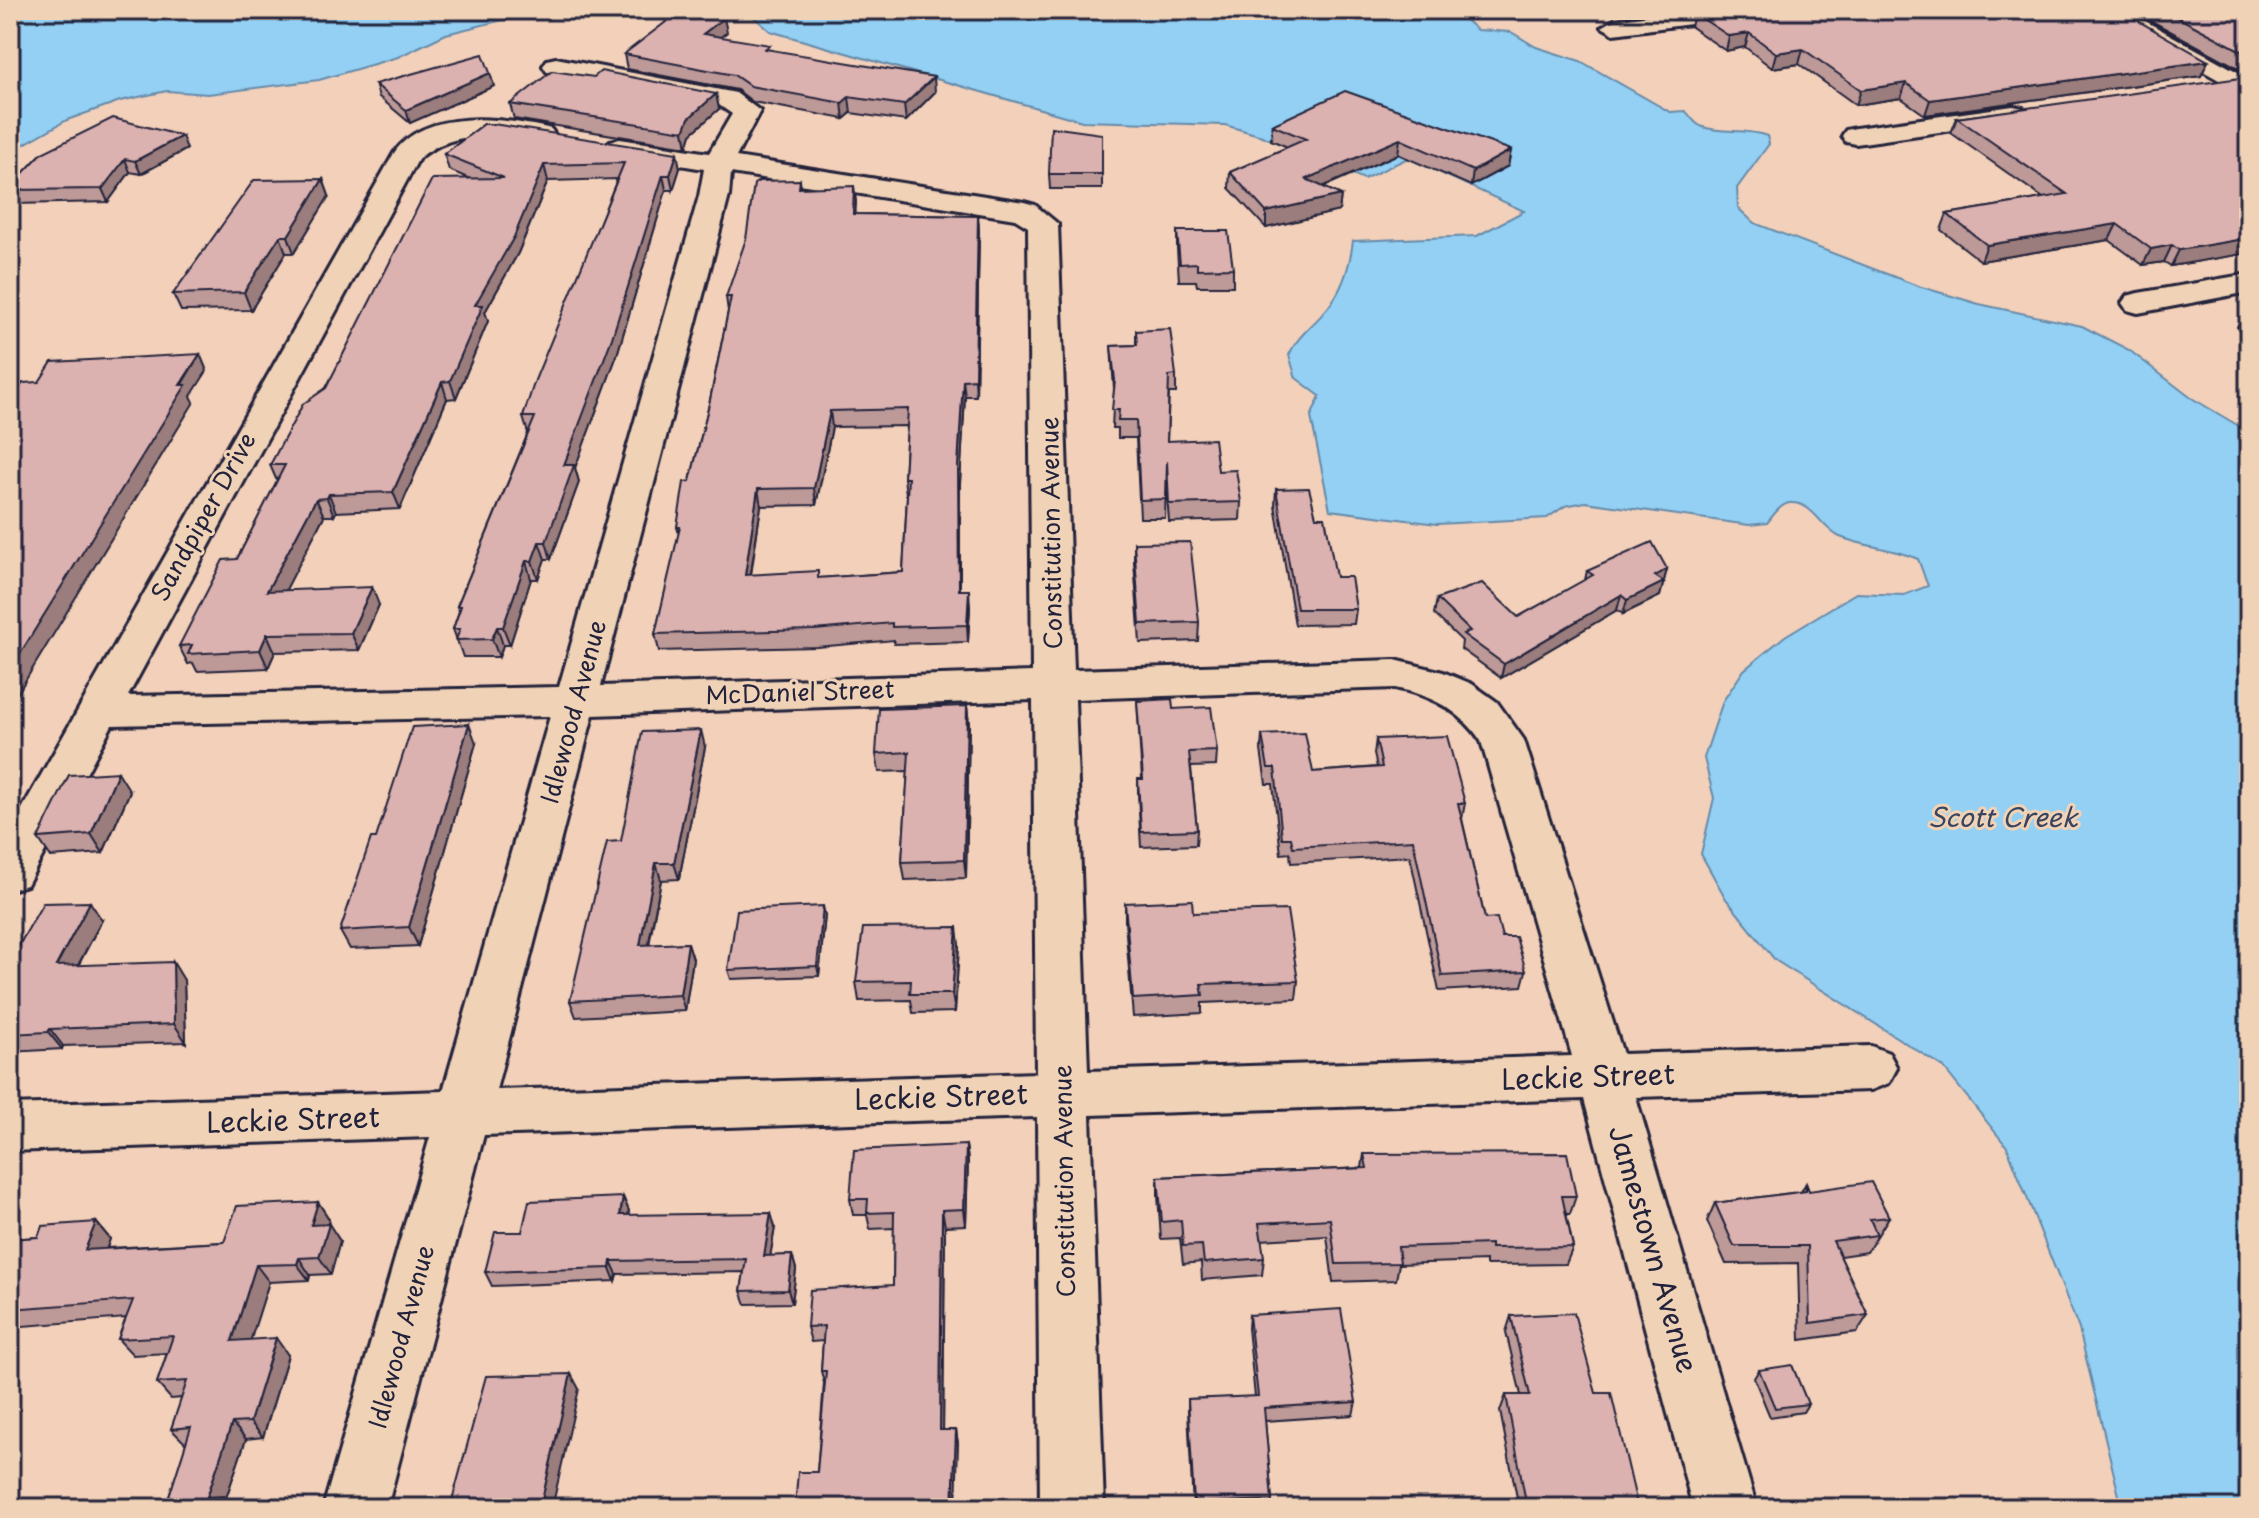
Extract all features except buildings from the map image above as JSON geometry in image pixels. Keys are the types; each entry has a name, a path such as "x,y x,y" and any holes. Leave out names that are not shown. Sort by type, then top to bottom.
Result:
{"street":[{"path":"1614,27 1745,10"},
{"path":"2107,10 2245,83"},
{"name":"Idlewood Avenue","path":"355,1508 714,196 718,163 746,119 746,111 739,104 556,66"},
{"path":"2191,88 2245,83"},
{"path":"1856,136 2039,110"},
{"name":"Constitution Avenue","path":"402,164 416,145 459,129 497,128 1024,211 1043,224 1072,1508"},
{"name":"Sandpiper Drive","path":"10,872 402,164"},
{"path":"2138,303 2249,283"},
{"name":"McDaniel Street","path":"97,711 577,701 1395,674 1426,679 1454,690 1490,718"},
{"name":"Jamestown Avenue","path":"1490,718 1502,740 1604,1077 1725,1508"},
{"name":"Leckie Street","path":"10,1128 1871,1068"}],"water":[{"path":"10,10 543,10 446,34 398,57 319,80 208,94 167,91 120,101 67,120 10,152"},
{"name":"Scott Creek","path":"1454,10 1477,30 1511,32 1536,47 1580,61 1670,112 1685,111 1703,127 1767,136 1769,144 1737,188 1738,208 1754,223 1918,286 1979,304 2082,326 2129,350 2190,397 2249,432 2249,1508 2122,1508 2079,1329 2007,1147 1943,1067 1775,960 1726,899 1701,854 1714,798 1704,758 1723,701 1744,670 1785,636 1856,593 1904,595 1928,586 1918,559 1840,537 1811,511 1790,503 1780,508 1767,523 1749,525 1585,502 1565,506 1547,518 1437,524 1330,510 1311,417 1320,396 1296,378 1289,355 1339,291 1353,241 1477,236 1524,211 1408,158 1364,179 1262,136 1225,125 1082,121 770,31 747,11"}]}
